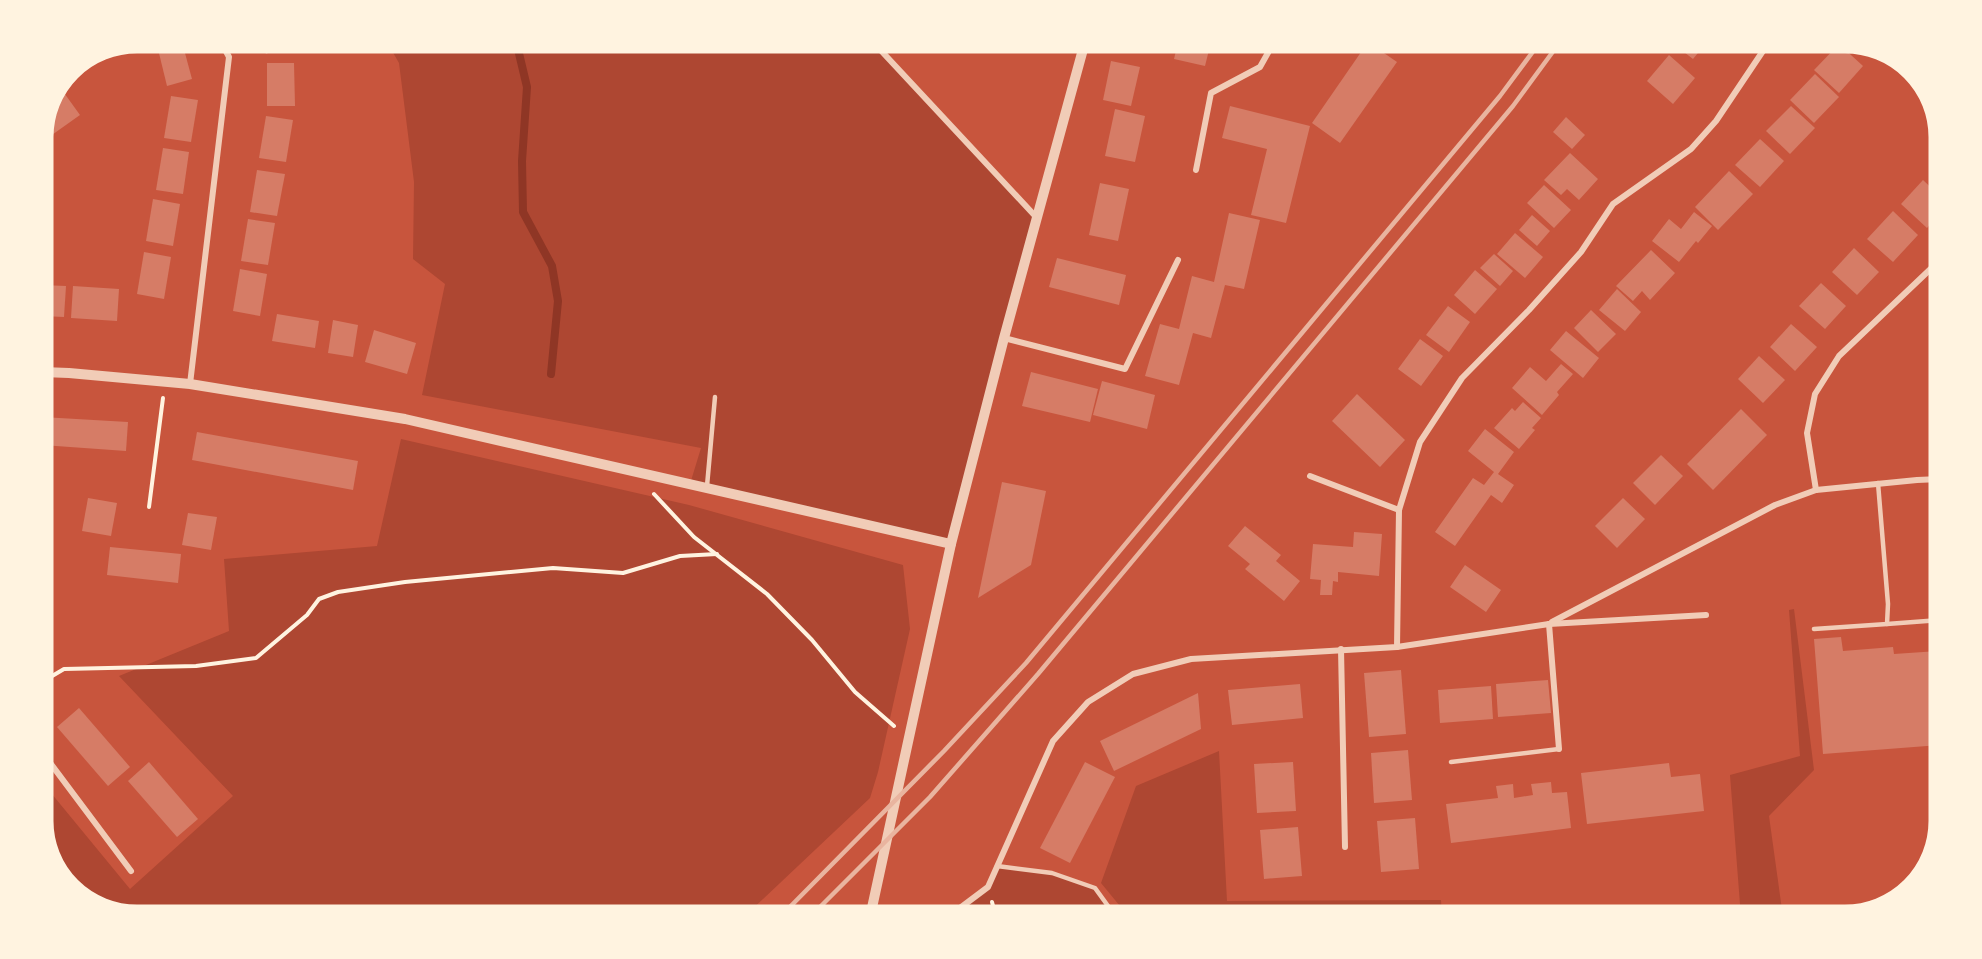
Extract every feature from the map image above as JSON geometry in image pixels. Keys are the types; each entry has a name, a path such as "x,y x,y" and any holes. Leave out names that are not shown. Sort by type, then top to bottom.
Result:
{"street":[{"path":"190,384 229,57 226,52"},
{"path":"882,52 1037,218"},
{"path":"872,907 951,544 1004,338 1082,52"},
{"path":"1196,170 1211,93 1260,67 1268,52"},
{"path":"1397,646 1399,510 1420,442 1462,378 1529,310 1581,252 1612,204 1691,148 1716,121 1762,52"},
{"path":"1004,338 1125,369 1178,260"},
{"path":"1816,490 1807,433 1815,394 1839,356 1929,270"},
{"path":"53,373 190,384 405,419 951,544"},
{"path":"1310,476 1399,510"},
{"path":"1549,624 1775,505 1816,490 1930,480"},
{"path":"961,907 988,887 1053,741 1088,702 1133,674 1191,659 1397,646 1549,624 1706,615"},
{"path":"1549,624 1559,749"},
{"path":"1341,649 1345,847"},
{"path":"53,767 131,871"}],"lane":[{"path":"707,488 715,397"},
{"path":"1878,483 1887,581 1887,624"},
{"path":"1814,629 1930,622"},
{"path":"1450,762 1559,749"},
{"path":"997,866 1052,873 1095,888 1109,907"}],"path":[{"path":"149,507 165,381"},
{"path":"634,471 694,537 767,594 812,640 855,692 909,739"},
{"path":"53,676 64,669 196,666 256,658 307,615 319,600 338,592 405,582 553,568 623,573 680,556 717,555"}],"shaded area":[{"path":"393,52 882,52 1037,218 951,544 690,484 701,448 422,395 445,284 413,259 414,182 399,63"},
{"path":"401,439 689,505 903,565 910,629 870,798 755,907 138,907 105,900 86,889 70,873 59,854 54,838 53,795 130,889 233,796 119,676 229,631 224,559 377,546"},
{"path":"1794,609 1814,770 1769,816 1782,907 1740,907 1730,775 1800,756 1789,610"},
{"path":"1219,751 1227,901 1441,900 1441,907 1121,907 1101,883 1136,786"},
{"path":"997,866 1052,873 1095,888 1109,907 961,907 988,887"}],"building":[{"path":"159,52 185,52 192,79 167,86"},
{"path":"1176,52 1208,52 1205,66 1174,59"},
{"path":"1361,52 1382,52 1397,62 1340,143 1312,123"},
{"path":"1684,52 1699,52 1693,59"},
{"path":"1831,52 1848,53 1863,66 1839,93 1814,70"},
{"path":"1669,55 1695,78 1673,104 1647,81"},
{"path":"1111,61 1140,67 1131,106 1103,100"},
{"path":"267,63 294,63 295,106 267,106"},
{"path":"1815,74 1839,97 1814,123 1790,100"},
{"path":"65,94 80,115 53,134 54,121"},
{"path":"171,96 198,100 191,142 164,138"},
{"path":"1230,106 1310,126 1286,223 1251,215 1267,149 1222,138"},
{"path":"1791,106 1815,128 1790,154 1766,131"},
{"path":"1115,109 1145,116 1135,162 1105,156"},
{"path":"266,116 293,120 286,162 259,158"},
{"path":"1566,117 1585,135 1572,149 1553,132"},
{"path":"1760,139 1784,161 1760,187 1735,165"},
{"path":"163,148 189,152 183,194 156,190"},
{"path":"1570,153 1598,179 1579,200 1567,189 1561,195 1544,180"},
{"path":"257,170 285,174 277,216 250,212"},
{"path":"1729,171 1753,194 1718,230 1695,207"},
{"path":"1923,180 1929,186 1929,226 1927,228 1901,204"},
{"path":"1100,183 1129,189 1118,241 1089,235"},
{"path":"1544,185 1571,210 1554,228 1527,203"},
{"path":"153,199 180,204 173,246 146,241"},
{"path":"1893,211 1918,235 1893,262 1867,239"},
{"path":"1694,212 1712,226 1679,262 1652,241 1669,219 1681,229"},
{"path":"1229,213 1260,220 1244,289 1225,285 1211,338 1193,333 1179,385 1145,376 1160,324 1179,329 1192,276 1214,282"},
{"path":"1532,215 1550,231 1537,246 1519,230"},
{"path":"248,219 275,223 268,265 241,261"},
{"path":"1515,233 1543,257 1525,278 1497,254"},
{"path":"1854,248 1879,272 1857,295 1832,272"},
{"path":"1651,250 1675,273 1650,300 1642,291 1633,301 1616,286"},
{"path":"144,252 171,257 164,299 137,294"},
{"path":"1494,254 1513,271 1500,286 1480,268"},
{"path":"1057,258 1126,275 1119,305 1049,287"},
{"path":"240,269 267,274 260,316 233,311"},
{"path":"1475,270 1497,289 1475,314 1454,295"},
{"path":"1821,283 1846,306 1825,329 1799,306"},
{"path":"53,285 66,286 64,317 53,316"},
{"path":"73,286 119,289 117,321 71,318"},
{"path":"1617,289 1641,312 1625,331 1599,310"},
{"path":"1448,306 1470,322 1449,352 1426,335"},
{"path":"1591,310 1616,334 1598,352 1574,328"},
{"path":"277,314 319,321 315,348 272,341"},
{"path":"333,320 358,325 353,357 328,353"},
{"path":"1791,324 1817,347 1795,371 1770,347"},
{"path":"374,330 416,343 407,374 365,362"},
{"path":"1566,331 1599,358 1583,378 1550,350"},
{"path":"1420,339 1443,356 1421,386 1398,369"},
{"path":"1759,356 1785,380 1763,403 1738,379"},
{"path":"1561,364 1573,374 1557,392 1559,395 1542,415 1512,388 1530,367 1546,381"},
{"path":"1031,372 1098,389 1090,422 1022,406"},
{"path":"1102,381 1155,395 1147,429 1093,415"},
{"path":"1357,394 1405,440 1380,467 1332,421"},
{"path":"1523,402 1541,418 1532,428 1535,430 1519,449 1494,428 1512,408 1515,411"},
{"path":"1741,409 1767,435 1713,490 1687,464"},
{"path":"53,418 128,422 126,451 53,446"},
{"path":"1485,429 1514,452 1498,474 1514,485 1502,503 1491,495 1455,546 1435,532 1473,478 1484,485 1494,472 1468,451"},
{"path":"197,432 358,461 353,490 192,460"},
{"path":"1661,455 1683,476 1655,505 1633,483"},
{"path":"1002,482 1046,491 1031,565 978,598"},
{"path":"88,498 117,503 111,536 82,531"},
{"path":"1623,498 1645,519 1617,548 1595,526"},
{"path":"188,513 217,517 211,550 182,545"},
{"path":"1245,526 1281,555 1276,561 1300,581 1284,601 1245,569 1250,564 1228,546"},
{"path":"1354,532 1382,534 1379,576 1338,572 1338,582 1333,581 1332,595 1320,595 1321,580 1310,579 1313,544 1353,547"},
{"path":"110,547 181,554 178,583 107,575"},
{"path":"1465,565 1501,590 1486,612 1450,587"},
{"path":"1841,637 1843,651 1893,647 1894,654 1930,652 1930,746 1823,754 1814,639"},
{"path":"1401,670 1406,734 1369,737 1364,673"},
{"path":"1548,680 1551,713 1498,717 1496,684"},
{"path":"1300,684 1303,718 1232,725 1228,690"},
{"path":"1491,686 1493,719 1440,723 1438,690"},
{"path":"1198,693 1201,729 1114,771 1100,741"},
{"path":"79,708 130,767 108,786 57,727"},
{"path":"1408,750 1412,800 1374,803 1371,753"},
{"path":"149,762 198,819 177,837 128,781"},
{"path":"1085,762 1115,777 1070,863 1040,848"},
{"path":"1293,762 1296,811 1257,813 1254,764"},
{"path":"1669,763 1671,777 1700,774 1704,811 1587,824 1581,773"},
{"path":"1551,782 1552,793 1567,792 1571,828 1451,843 1446,804 1498,798 1496,786 1513,784 1514,798 1533,795 1531,784"},
{"path":"1415,818 1419,869 1381,872 1377,821"},
{"path":"1298,827 1302,876 1264,879 1260,830"}],"waterway":[{"path":"519,52 527,87 522,161 523,212 552,266 558,301 551,374"}],"railway":[{"path":"790,907 944,751 1026,663 1500,96 1533,52"},
{"path":"820,907 930,797 1038,674 1513,106 1553,52"}]}
